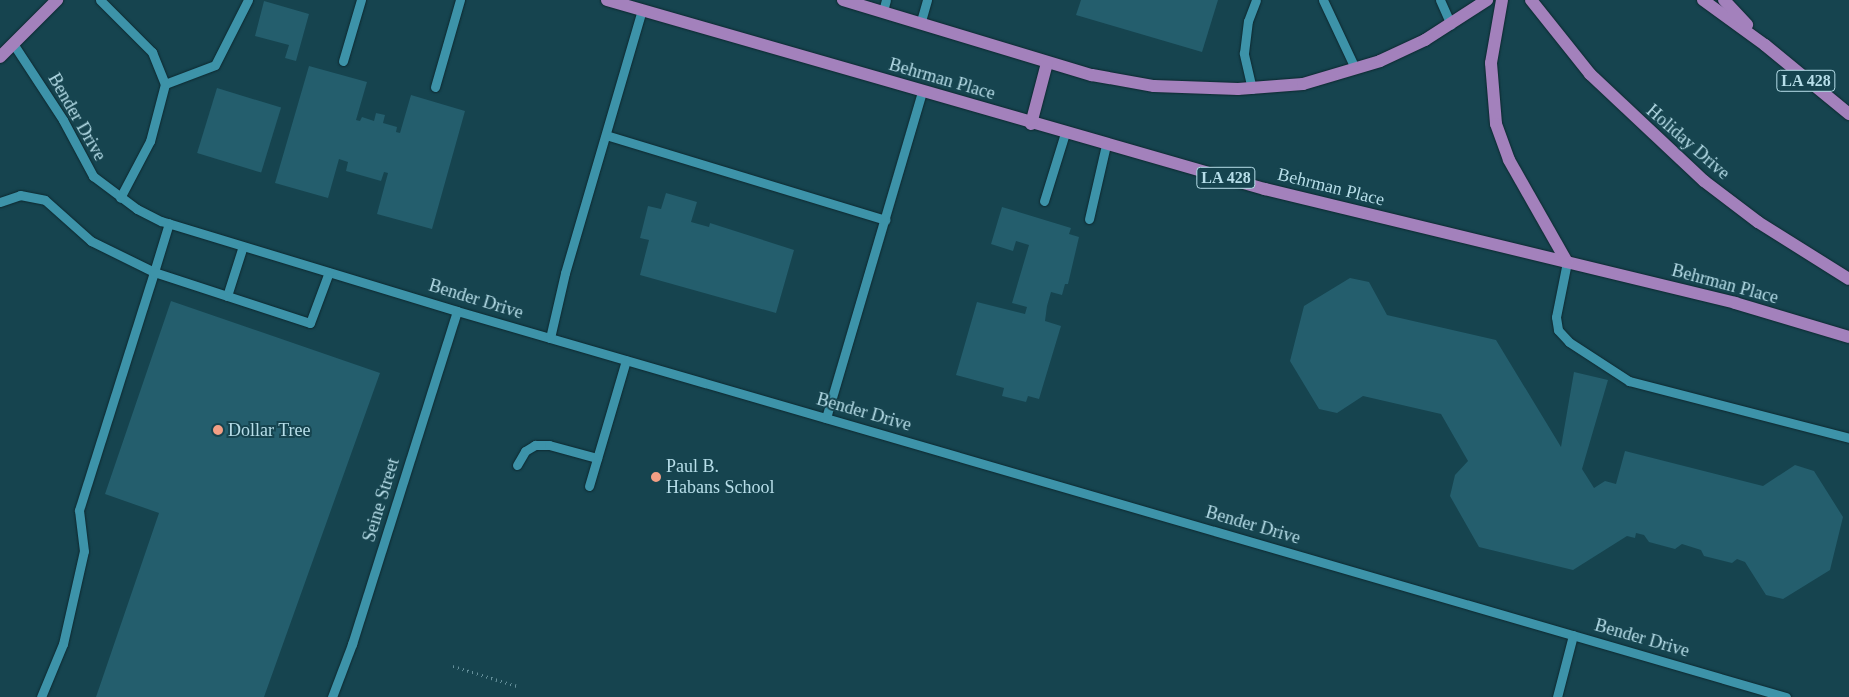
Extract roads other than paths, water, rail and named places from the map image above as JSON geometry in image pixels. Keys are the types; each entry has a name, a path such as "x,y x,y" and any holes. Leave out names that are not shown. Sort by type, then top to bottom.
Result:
{"main road":[{"path":"0,57 57,0"},
{"name":"Behrman Place","path":"608,0 1031,124 1265,189 1735,303 1849,337"},
{"path":"843,0 885,5 921,21 1047,63 1154,86 1252,89 1303,84 1389,57 1451,25 1487,0"},
{"path":"1502,0 1491,62 1496,124 1509,160 1567,262"},
{"name":"Holiday Drive","path":"1531,0 1590,74 1704,181 1758,222 1849,279"},
{"name":"LA 428","path":"1704,0 1765,45 1849,114"},
{"path":"1724,0 1765,45"},
{"path":"1031,124 1047,63"}],"street":[{"path":"100,0 152,52 165,84 150,141 120,198"},
{"path":"165,84 215,65 248,0"},
{"path":"343,61 360,0"},
{"path":"435,87 460,0"},
{"path":"921,21 927,0"},
{"path":"1252,89 1244,53 1248,21 1256,0"},
{"path":"1324,0 1355,68"},
{"path":"1440,0 1451,25"},
{"path":"550,338 565,273 642,10"},
{"name":"Bender Drive","path":"14,45 64,120 84,164 105,188 120,198 169,223 457,311 1786,697"},
{"path":"826,418 922,92"},
{"path":"1044,201 1065,133"},
{"path":"606,135 885,220"},
{"path":"1089,219 1106,145"},
{"path":"0,202 20,195 45,200 91,241 154,272 310,323 329,272"},
{"path":"41,697 63,644 84,551 80,510 169,223"},
{"path":"227,296 243,246"},
{"path":"1567,262 1556,317 1558,330 1569,342 1628,381 1849,438"},
{"name":"Seine Street","path":"332,697 352,644 457,311"},
{"path":"589,486 626,360"},
{"path":"517,465 525,451 535,445 597,458"},
{"path":"1557,697 1573,635"}],"place":[{"name":"Dollar Tree","path":"218,430"},
{"name":"Paul B. Habans School","path":"656,477"}]}
